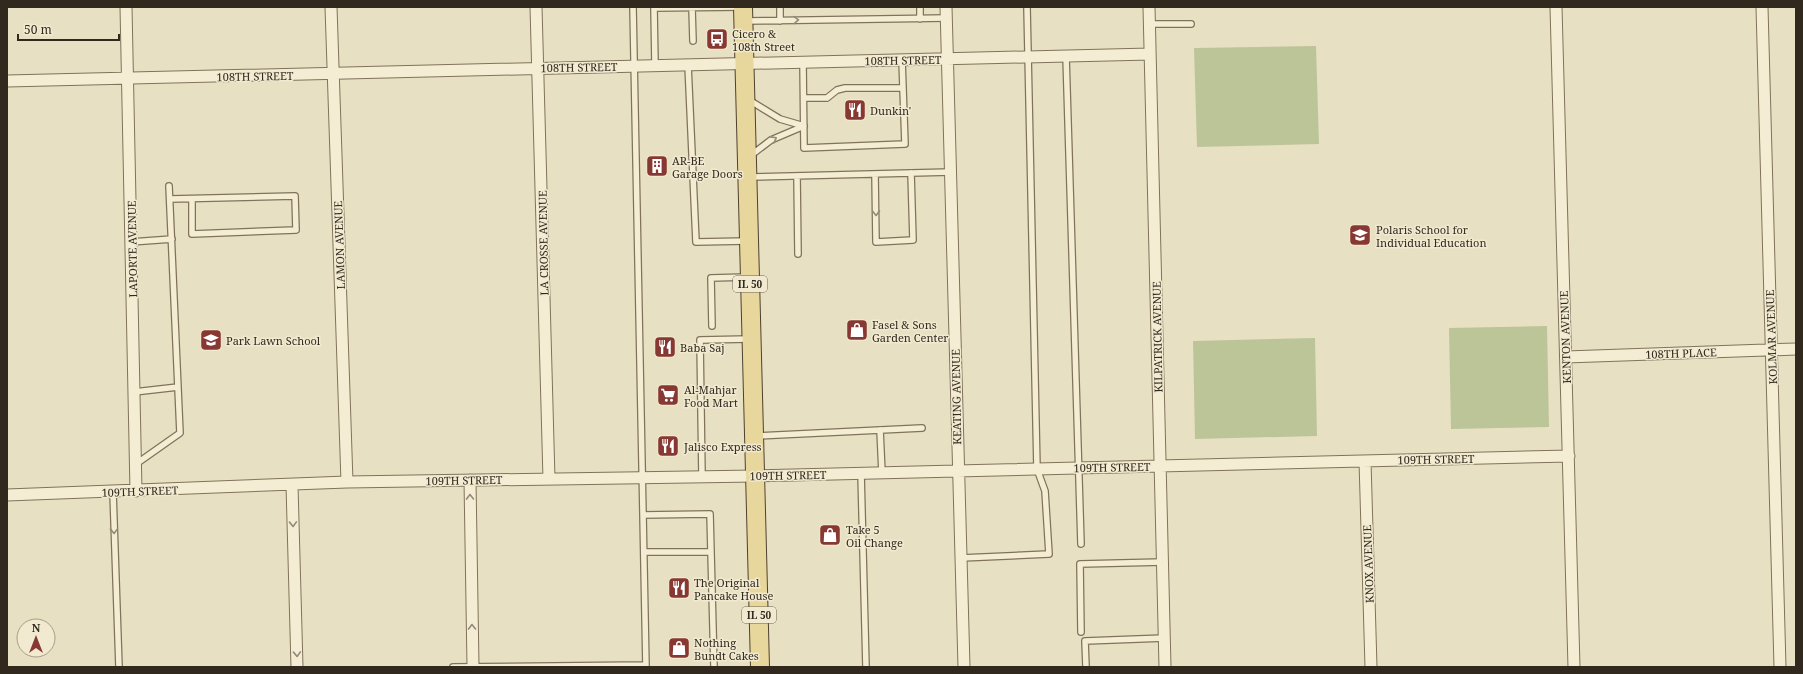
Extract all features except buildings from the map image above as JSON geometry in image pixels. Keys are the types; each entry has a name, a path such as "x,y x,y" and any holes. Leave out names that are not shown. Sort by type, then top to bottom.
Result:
{"main road":[{"name":"IL 50","path":"743,12 760,667"}],"street":[{"name":"LAPORTE AVENUE","path":"126,7 136,491"},
{"name":"LAMON AVENUE","path":"331,7 347,482"},
{"name":"LA CROSSE AVENUE","path":"536,7 549,479"},
{"name":"KEATING AVENUE","path":"946,7 964,667"},
{"name":"KILPATRICK AVENUE","path":"1149,7 1165,667"},
{"name":"KENTON AVENUE","path":"1556,7 1574,667"},
{"name":"KOLMAR AVENUE","path":"1762,7 1780,667"},
{"name":"108TH STREET","path":"7,81 1150,54"},
{"name":"108TH PLACE","path":"1566,357 1796,349"},
{"name":"109TH STREET","path":"7,495 347,482 755,476 1569,456"},
{"name":"KNOX AVENUE","path":"1365,461 1371,667"},
{"path":"470,480 473,666"},
{"path":"292,485 297,667"}],"lane":[{"path":"453,667 646,666 633,7"},
{"path":"780,7 780,21"},
{"path":"920,7 920,19"},
{"path":"961,558 1049,554 1045,491 1037,469 1027,7"},
{"path":"655,65 654,8 692,8 743,12 780,21 947,18"},
{"path":"692,8 692,41"},
{"path":"1150,24 1191,24"},
{"path":"1066,56 1080,468 1081,544"},
{"path":"803,62 804,148 906,144 902,60"},
{"path":"688,64 696,242 749,241"},
{"path":"804,98 827,98 837,90 845,88 903,88"},
{"path":"745,98 780,119 804,126"},
{"path":"747,159 771,140 804,126"},
{"path":"747,177 951,172"},
{"path":"875,174 876,242 913,240 911,173"},
{"path":"797,176 798,254"},
{"path":"136,464 180,433 169,186"},
{"path":"170,199 294,196 296,230 192,234 192,199"},
{"path":"131,242 172,239"},
{"path":"712,326 711,278 750,277"},
{"path":"702,477 700,340 751,339"},
{"path":"134,392 178,387"},
{"path":"754,436 922,428"},
{"path":"880,430 882,473"},
{"path":"861,473 866,667"},
{"path":"112,492 119,667"},
{"path":"643,516 710,514 714,667"},
{"path":"644,552 711,552"},
{"path":"1081,632 1080,564 1163,562"},
{"path":"1086,667 1086,641 1165,638"}],"green space":[{"path":"1316,46 1319,144 1197,147 1194,48"},
{"path":"1547,326 1549,427 1451,429 1449,328"},
{"path":"1315,338 1317,436 1195,439 1193,341"}],"place":[{"name":"Cicero & 108th Street","path":"717,39"},
{"name":"Dunkin'","path":"855,110"},
{"name":"AR-BE Garage Doors","path":"657,166"},
{"name":"Polaris School for Individual Education","path":"1360,235"},
{"name":"Fasel & Sons Garden Center","path":"857,330"},
{"name":"Park Lawn School","path":"211,340"},
{"name":"Baba Saj","path":"665,347"},
{"name":"Al-Mahjar Food Mart","path":"668,395"},
{"name":"Jalisco Express","path":"668,446"},
{"name":"Take 5 Oil Change","path":"830,535"},
{"name":"The Original Pancake House","path":"679,588"},
{"name":"Nothing Bundt Cakes","path":"679,648"}]}
